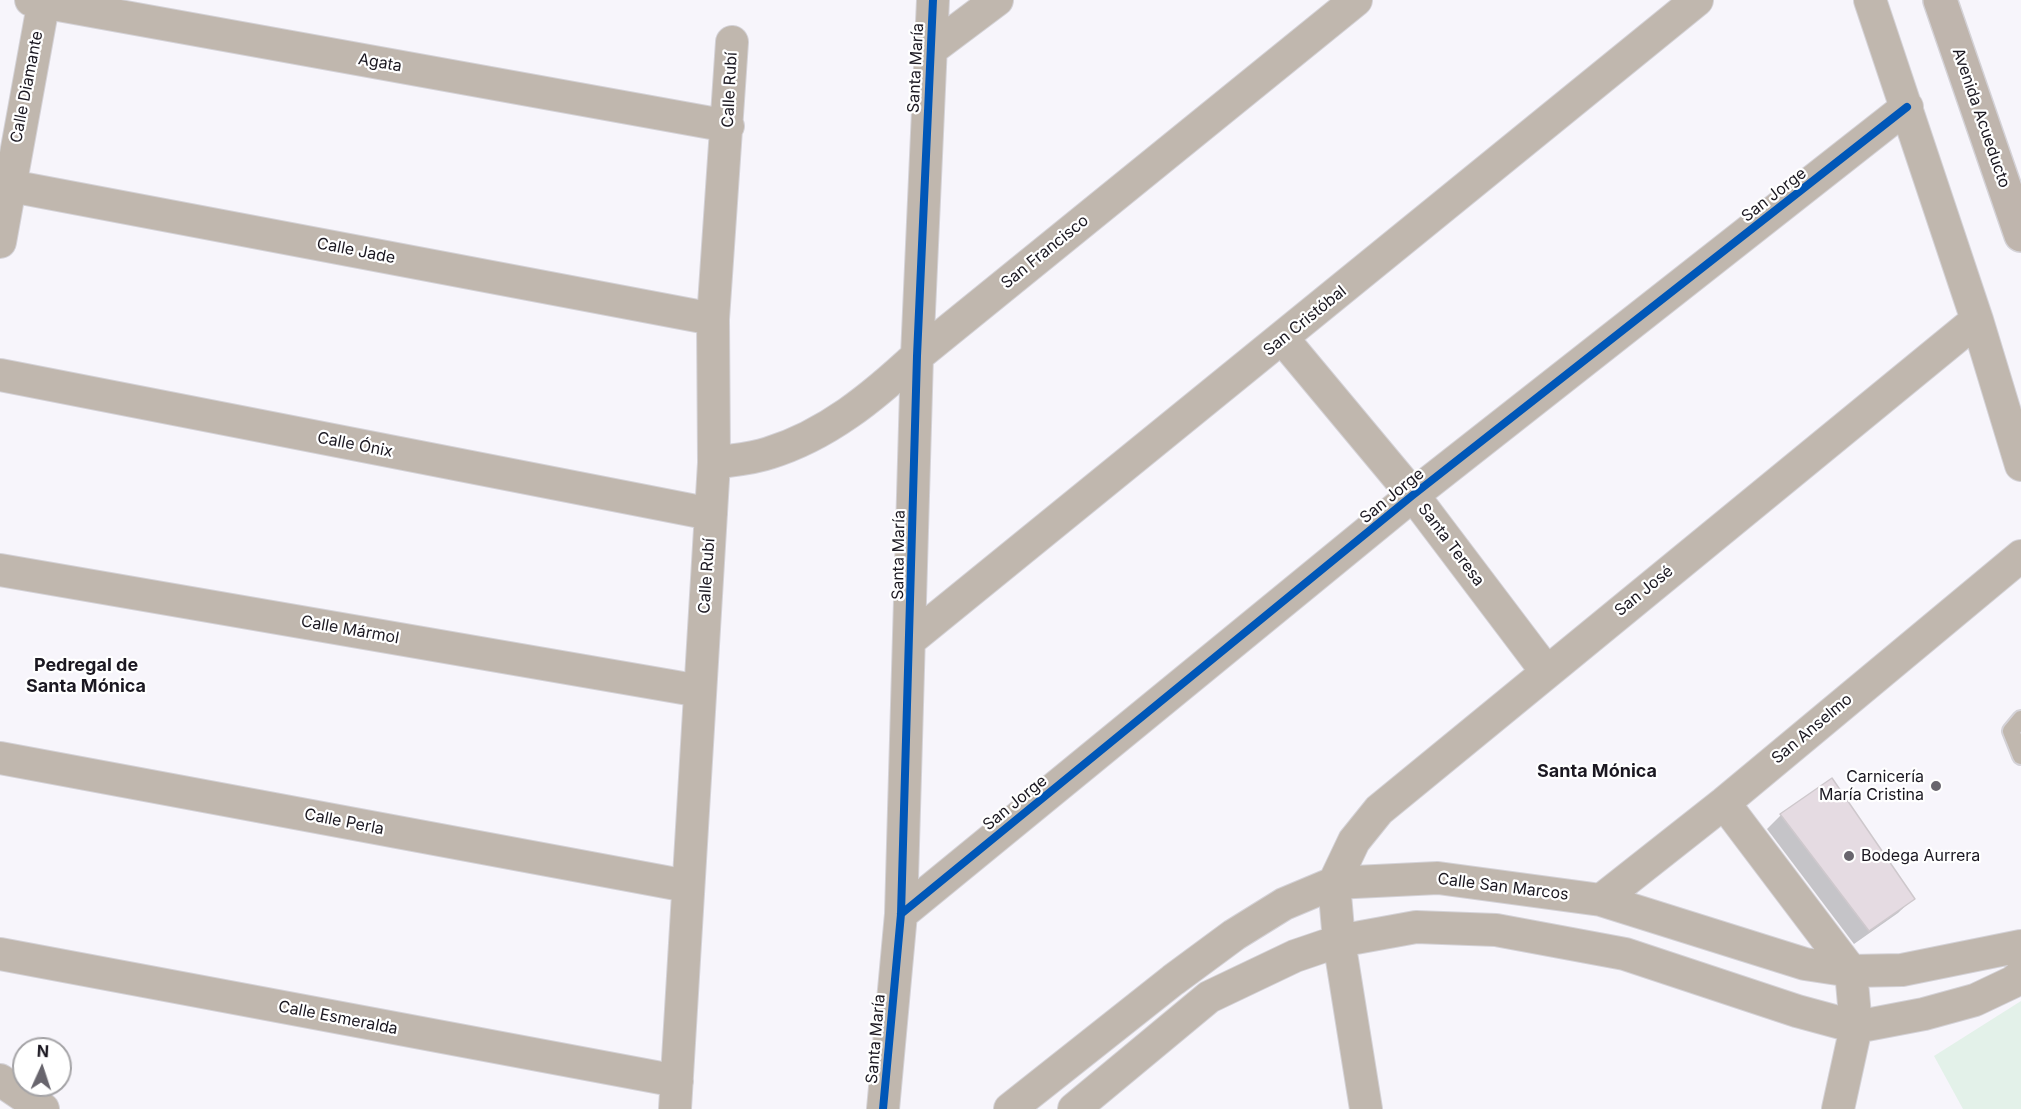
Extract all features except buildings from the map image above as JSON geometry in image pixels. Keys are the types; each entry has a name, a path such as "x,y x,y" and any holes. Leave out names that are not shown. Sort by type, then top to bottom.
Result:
{"street":[{"name":"Santa María","path":"883,1109 901,914 911,639 917,356 933,0"},
{"path":"929,51 997,0"},
{"name":"San Francisco","path":"714,463 768,454 821,431 872,398 917,356 1356,0"},
{"name":"San Cristóbal","path":"911,639 1283,339 1697,0"},
{"path":"1870,0 1977,320 2021,465"},
{"name":"Avenida Acueducto","path":"1940,0 2021,235"},
{"name":"Agata","path":"40,1 728,126"},
{"name":"Calle Diamante","path":"0,242 4,184 40,1"},
{"name":"Calle Rubí","path":"676,1095 714,463 713,319 732,42"},
{"name":"San Jorge","path":"901,914 1413,495 1907,107"},
{"name":"Calle Jade","path":"4,184 713,319"},
{"name":"San José","path":"1334,883 1354,841 1379,810 1977,320"},
{"name":"Santa Teresa","path":"1283,339 1413,495 1546,671"},
{"name":"Calle Ónix","path":"0,375 711,514"},
{"name":"San Anselmo","path":"1601,900 1724,803 2021,556"},
{"name":"Calle Mármol","path":"0,570 700,691"},
{"name":"Calle Perla","path":"0,758 687,886"},
{"path":"1724,803 1851,971 1856,1027 1838,1109"},
{"name":"Calle San Marcos","path":"1010,1109 1173,980 1234,935 1284,904 1334,883 1438,878 1601,900 1805,964 1851,971 1902,970 2021,946"},
{"path":"1334,883 1339,941 1366,1109"},
{"path":"1074,1109 1209,997 1295,956 1339,941 1416,927 1496,930 1571,942 1625,954 1797,1011 1856,1027 1924,1014 1975,1000 2013,982 2021,975"},
{"name":"Calle Esmeralda","path":"0,954 676,1095"},
{"path":"0,1080 43,1109"}],"lane":[{"path":"2021,719 2011,731 2021,756"}],"shaded area":[{"path":"2021,1001 2021,1109 1963,1109 1934,1056"}],"cycle path":[{"path":"883,1109 901,914 917,356 933,0"},
{"path":"901,914 1413,495 1907,107"}],"place":[{"name":"Carnicería María Cristina","path":"1936,786"},
{"name":"Bodega Aurrera","path":"1849,856"}],"district":[{"name":"Pedregal de Santa Mónica","path":"86,676"},
{"name":"Santa Mónica","path":"1597,772"}]}
